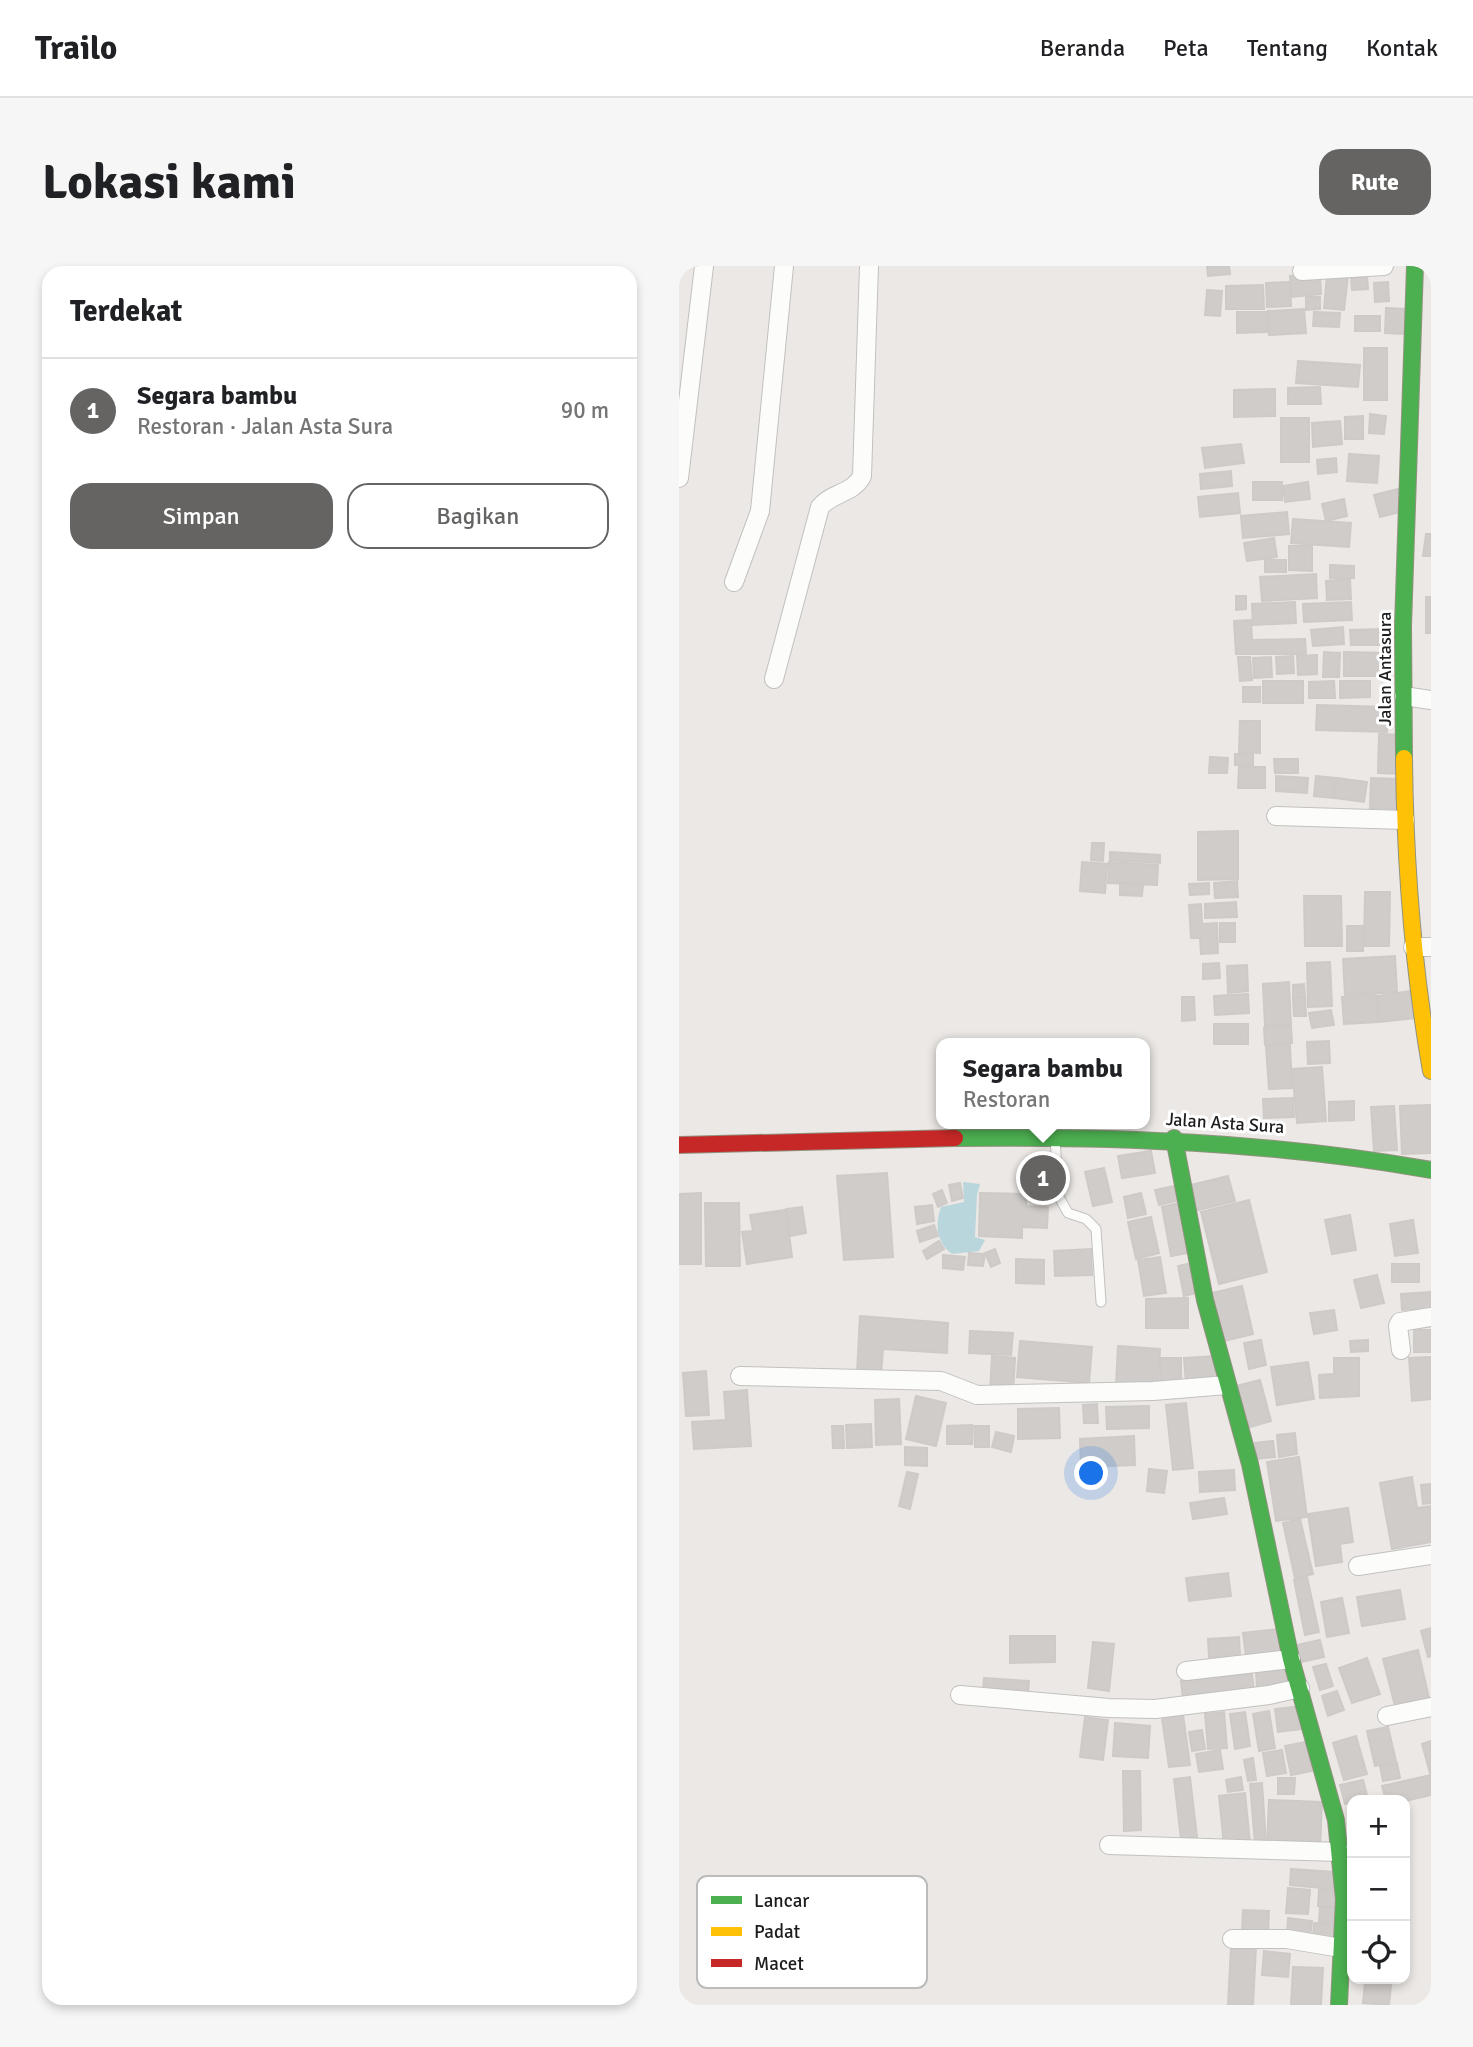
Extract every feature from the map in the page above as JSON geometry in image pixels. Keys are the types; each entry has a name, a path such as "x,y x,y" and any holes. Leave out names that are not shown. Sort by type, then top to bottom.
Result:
{"street":[{"path":"679,478 703,266"},
{"path":"734,582 760,511 784,266"},
{"path":"774,679 820,507 830,497 854,487 862,477 869,266"},
{"path":"1302,271 1384,266"},
{"name":"Jalan Antasura","path":"1415,266 1423,301 1422,342 1406,482 1405,820 1422,947 1421,1019 1431,1071"},
{"path":"1404,696 1431,700"},
{"path":"1276,816 1405,820"},
{"name":"Jalan Asta Sura","path":"679,1145 1055,1137 1174,1138 1287,1147 1431,1170"},
{"path":"1174,1138 1205,1300 1250,1464 1291,1659 1336,1820 1344,1899 1339,2005"},
{"path":"1401,1349 1398,1326 1400,1322 1431,1317"},
{"path":"740,1376 941,1381 977,1395 1141,1392 1227,1385"},
{"path":"1357,1566 1431,1555"},
{"path":"1186,1671 1291,1659"},
{"path":"960,1695 1132,1710 1186,1706 1300,1688"},
{"path":"1387,1716 1431,1706"},
{"path":"1109,1845 1340,1852"},
{"path":"1233,1939 1287,1939 1341,1948"}],"lane":[{"path":"1055,1137 1059,1197 1068,1213 1086,1219 1095,1229 1101,1302"}],"water":[{"path":"963,1182 980,1184 975,1237 985,1240 979,1251 952,1254 940,1238 938,1220 941,1207 964,1202"}],"building":[{"path":"1207,266 1229,266 1230,274 1208,276"},
{"path":"1320,274 1321,294 1291,297 1290,276"},
{"path":"1327,274 1348,276 1344,310 1324,308"},
{"path":"1367,276 1368,289 1352,290 1351,277"},
{"path":"1290,282 1291,306 1267,307 1266,283"},
{"path":"1388,282 1389,301 1375,302 1374,283"},
{"path":"1263,285 1264,309 1226,309 1226,286"},
{"path":"1207,290 1222,291 1220,316 1205,315"},
{"path":"1306,297 1320,297 1320,309 1306,310"},
{"path":"1386,308 1407,309 1405,334 1385,333"},
{"path":"1304,309 1306,333 1269,335 1268,311"},
{"path":"1237,312 1267,312 1267,332 1237,333"},
{"path":"1314,312 1340,313 1339,327 1313,326"},
{"path":"1355,316 1380,316 1380,331 1355,331"},
{"path":"1364,348 1387,348 1387,400 1364,400"},
{"path":"1298,361 1360,365 1358,387 1296,383"},
{"path":"1320,387 1321,404 1288,404 1288,388"},
{"path":"1275,389 1275,416 1234,417 1234,390"},
{"path":"1370,414 1386,416 1384,434 1369,433"},
{"path":"1363,416 1363,439 1345,439 1345,417"},
{"path":"1281,418 1309,418 1309,462 1281,462"},
{"path":"1340,421 1342,444 1313,447 1312,423"},
{"path":"1241,444 1244,463 1205,468 1202,448"},
{"path":"1349,454 1379,456 1377,483 1347,481"},
{"path":"1336,458 1337,472 1318,474 1317,460"},
{"path":"1231,471 1232,486 1201,489 1200,474"},
{"path":"1253,482 1282,482 1282,500 1253,500"},
{"path":"1308,482 1310,499 1285,502 1283,486"},
{"path":"1398,489 1404,511 1380,517 1374,495"},
{"path":"1238,493 1240,513 1200,517 1198,497"},
{"path":"1344,499 1347,516 1326,521 1322,504"},
{"path":"1287,512 1289,534 1243,538 1241,516"},
{"path":"1293,519 1351,523 1349,547 1291,543"},
{"path":"1426,534 1431,534 1431,556 1423,556"},
{"path":"1274,538 1277,557 1247,561 1244,543"},
{"path":"1289,546 1312,546 1312,571 1289,570"},
{"path":"1265,560 1286,560 1286,572 1265,572"},
{"path":"1330,565 1354,566 1354,578 1330,578"},
{"path":"1316,574 1317,598 1262,601 1260,577"},
{"path":"1350,579 1351,599 1327,600 1326,581"},
{"path":"1236,596 1246,596 1246,609 1236,610"},
{"path":"1426,597 1431,597 1431,633 1426,633"},
{"path":"1295,602 1296,623 1253,625 1252,604"},
{"path":"1351,602 1352,620 1304,622 1303,604"},
{"path":"1251,620 1252,640 1305,639 1306,654 1236,654 1234,621"},
{"path":"1343,627 1344,644 1313,646 1311,630"},
{"path":"1383,629 1383,645 1351,645 1350,630"},
{"path":"1324,652 1340,653 1339,677 1323,677"},
{"path":"1344,652 1386,653 1386,676 1344,676"},
{"path":"1317,655 1317,674 1298,675 1297,656"},
{"path":"1293,656 1294,673 1277,674 1276,657"},
{"path":"1238,657 1250,657 1252,680 1240,681"},
{"path":"1271,657 1272,677 1254,678 1253,658"},
{"path":"1263,681 1303,681 1303,703 1263,703"},
{"path":"1334,681 1335,698 1309,698 1309,682"},
{"path":"1340,681 1370,681 1370,697 1340,698"},
{"path":"1243,687 1260,687 1260,702 1243,702"},
{"path":"1317,705 1387,707 1387,732 1316,730"},
{"path":"1240,721 1260,721 1260,753 1239,752"},
{"path":"1379,734 1402,735 1402,774 1378,773"},
{"path":"1235,754 1253,754 1253,765 1235,765"},
{"path":"1210,757 1228,758 1227,773 1209,773"},
{"path":"1274,759 1298,759 1298,773 1275,773"},
{"path":"1239,767 1265,767 1265,788 1238,788"},
{"path":"1276,776 1308,778 1307,793 1276,791"},
{"path":"1316,776 1335,778 1333,798 1314,796"},
{"path":"1337,778 1367,782 1364,802 1334,798"},
{"path":"1371,778 1398,779 1397,809 1370,808"},
{"path":"1238,831 1238,879 1198,880 1198,832"},
{"path":"1092,843 1104,843 1103,861 1091,860"},
{"path":"1110,852 1160,855 1160,863 1110,860"},
{"path":"1082,862 1107,864 1105,893 1080,891"},
{"path":"1109,862 1158,865 1157,885 1108,883"},
{"path":"1237,881 1238,897 1215,898 1214,883"},
{"path":"1120,883 1143,884 1142,896 1120,895"},
{"path":"1209,883 1209,894 1190,895 1189,884"},
{"path":"1365,892 1390,892 1389,946 1364,946"},
{"path":"1304,896 1341,896 1342,946 1305,946"},
{"path":"1236,902 1237,917 1205,918 1205,904"},
{"path":"1201,904 1202,924 1217,923 1218,953 1201,954 1200,938 1191,938 1189,905"},
{"path":"1220,923 1235,923 1235,942 1220,942"},
{"path":"1347,926 1363,926 1363,951 1347,951"},
{"path":"1395,956 1397,992 1345,995 1343,959"},
{"path":"1330,962 1332,1006 1308,1007 1307,963"},
{"path":"1219,963 1220,978 1203,979 1203,964"},
{"path":"1247,965 1248,991 1228,993 1227,966"},
{"path":"1289,982 1291,1025 1265,1026 1263,984"},
{"path":"1304,984 1305,997 1293,998 1293,985"},
{"path":"1411,991 1415,1018 1380,1022 1377,996"},
{"path":"1248,994 1249,1013 1215,1015 1214,996"},
{"path":"1376,995 1378,1022 1344,1024 1342,997"},
{"path":"1182,997 1194,997 1195,1020 1182,1021"},
{"path":"1305,997 1306,1016 1294,1016 1293,998"},
{"path":"1331,1010 1334,1025 1312,1028 1309,1013"},
{"path":"1214,1024 1248,1024 1248,1044 1214,1044"},
{"path":"1291,1026 1292,1043 1265,1045 1264,1028"},
{"path":"1329,1041 1330,1063 1308,1064 1307,1042"},
{"path":"1290,1045 1292,1088 1269,1089 1266,1046"},
{"path":"1322,1067 1326,1121 1297,1123 1292,1069"},
{"path":"1293,1098 1294,1117 1264,1118 1263,1099"},
{"path":"1354,1101 1354,1120 1329,1121 1329,1102"},
{"path":"1430,1105 1431,1153 1402,1154 1400,1106"},
{"path":"1394,1106 1397,1150 1374,1151 1371,1107"},
{"path":"1151,1151 1155,1173 1122,1178 1118,1156"},
{"path":"1104,1168 1112,1202 1093,1206 1085,1172"},
{"path":"887,1173 893,1257 844,1260 837,1176"},
{"path":"1228,1176 1235,1201 1194,1211 1187,1186"},
{"path":"960,1183 963,1198 952,1201 949,1185"},
{"path":"1175,1186 1179,1200 1159,1205 1155,1190"},
{"path":"942,1190 947,1203 938,1207 933,1194"},
{"path":"701,1193 701,1264 679,1264 679,1194"},
{"path":"980,1193 1026,1194 1026,1206 1048,1207 1047,1228 1022,1227 1022,1238 979,1236"},
{"path":"1141,1193 1146,1214 1128,1218 1124,1197"},
{"path":"1249,1200 1267,1272 1219,1284 1201,1212"},
{"path":"1183,1202 1193,1252 1171,1256 1162,1207"},
{"path":"705,1203 739,1203 740,1266 706,1266"},
{"path":"932,1205 934,1221 917,1224 915,1207"},
{"path":"802,1207 806,1233 790,1236 786,1209"},
{"path":"786,1210 792,1257 747,1264 742,1232 753,1231 750,1215"},
{"path":"1350,1215 1356,1250 1332,1254 1325,1220"},
{"path":"1151,1217 1159,1253 1136,1259 1128,1222"},
{"path":"1413,1220 1418,1253 1395,1256 1390,1224"},
{"path":"934,1225 938,1236 920,1242 917,1231"},
{"path":"939,1241 944,1249 927,1259 923,1251"},
{"path":"995,1249 1000,1263 991,1267 985,1253"},
{"path":"1091,1249 1092,1275 1055,1276 1054,1251"},
{"path":"969,1253 985,1254 983,1266 968,1265"},
{"path":"943,1255 965,1257 963,1270 943,1268"},
{"path":"1160,1257 1166,1293 1144,1296 1138,1260"},
{"path":"1016,1259 1044,1260 1044,1284 1016,1283"},
{"path":"1193,1263 1200,1292 1184,1296 1178,1266"},
{"path":"1392,1264 1419,1264 1419,1282 1392,1282"},
{"path":"1377,1275 1384,1303 1361,1308 1354,1280"},
{"path":"1242,1286 1253,1334 1224,1341 1212,1293"},
{"path":"1431,1292 1431,1308 1402,1310 1401,1294"},
{"path":"1188,1298 1188,1328 1146,1328 1146,1299"},
{"path":"1334,1310 1337,1330 1314,1334 1310,1313"},
{"path":"860,1316 948,1323 947,1353 883,1349 881,1375 857,1373"},
{"path":"1414,1330 1431,1330 1431,1352 1414,1352"},
{"path":"970,1331 1013,1333 1011,1355 969,1353"},
{"path":"1261,1340 1266,1365 1249,1369 1244,1343"},
{"path":"1368,1340 1368,1351 1351,1352 1350,1341"},
{"path":"1020,1341 1092,1347 1089,1383 1017,1377"},
{"path":"1118,1346 1160,1349 1158,1387 1116,1384"},
{"path":"992,1356 1015,1358 1013,1393 990,1392"},
{"path":"1217,1356 1218,1382 1186,1384 1184,1358"},
{"path":"1431,1357 1431,1399 1412,1401 1409,1358"},
{"path":"1161,1358 1181,1358 1181,1385 1160,1385"},
{"path":"1334,1358 1359,1358 1359,1396 1320,1398 1319,1375 1334,1374"},
{"path":"1308,1362 1314,1399 1277,1405 1271,1367"},
{"path":"706,1371 709,1415 686,1416 683,1373"},
{"path":"1260,1380 1271,1421 1243,1429 1232,1387"},
{"path":"747,1390 751,1446 694,1449 692,1422 726,1420 724,1392"},
{"path":"916,1396 946,1403 936,1446 906,1439"},
{"path":"899,1399 901,1444 876,1445 875,1400"},
{"path":"1186,1403 1193,1468 1173,1470 1166,1405"},
{"path":"1097,1404 1098,1423 1084,1423 1083,1405"},
{"path":"1149,1406 1149,1428 1107,1429 1106,1407"},
{"path":"1059,1408 1060,1438 1018,1439 1018,1409"},
{"path":"871,1424 872,1447 847,1448 846,1425"},
{"path":"972,1425 972,1444 947,1444 947,1426"},
{"path":"832,1426 843,1426 844,1448 833,1448"},
{"path":"974,1426 989,1426 989,1447 975,1447"},
{"path":"996,1432 1014,1436 1011,1452 992,1447"},
{"path":"1295,1433 1297,1454 1279,1457 1277,1435"},
{"path":"1134,1436 1135,1465 1081,1467 1080,1439"},
{"path":"1273,1441 1275,1457 1257,1459 1255,1443"},
{"path":"905,1447 927,1448 927,1466 905,1465"},
{"path":"1299,1457 1307,1517 1276,1521 1267,1462"},
{"path":"1149,1469 1167,1471 1164,1493 1147,1491"},
{"path":"1234,1470 1235,1490 1200,1492 1199,1472"},
{"path":"907,1472 918,1474 910,1509 899,1506"},
{"path":"1412,1477 1417,1508 1431,1506 1431,1542 1392,1549 1380,1483"},
{"path":"1431,1484 1431,1503 1423,1504 1421,1485"},
{"path":"1224,1498 1227,1514 1193,1519 1190,1503"},
{"path":"1348,1508 1353,1542 1340,1544 1342,1562 1316,1566 1308,1514"},
{"path":"1300,1519 1313,1574 1295,1578 1283,1523"},
{"path":"1228,1573 1231,1596 1189,1601 1186,1578"},
{"path":"1307,1577 1319,1632 1305,1635 1294,1580"},
{"path":"1400,1590 1405,1619 1362,1626 1357,1597"},
{"path":"1342,1598 1349,1633 1327,1637 1321,1602"},
{"path":"1431,1628 1431,1656 1428,1657 1421,1631"},
{"path":"1279,1629 1281,1653 1246,1657 1243,1633"},
{"path":"1010,1636 1055,1636 1055,1662 1010,1663"},
{"path":"1239,1637 1240,1656 1209,1657 1208,1639"},
{"path":"1320,1640 1324,1657 1301,1662 1297,1645"},
{"path":"1093,1642 1114,1644 1109,1691 1088,1688"},
{"path":"1418,1650 1429,1698 1395,1706 1383,1659"},
{"path":"1367,1658 1380,1694 1352,1703 1339,1668"},
{"path":"1326,1664 1333,1686 1320,1690 1313,1667"},
{"path":"1292,1670 1292,1687 1257,1688 1256,1671"},
{"path":"1252,1674 1254,1691 1183,1699 1181,1681"},
{"path":"984,1678 1029,1681 1028,1696 983,1693"},
{"path":"1337,1691 1344,1710 1328,1716 1322,1696"},
{"path":"1300,1706 1303,1729 1278,1732 1275,1709"},
{"path":"1269,1711 1275,1748 1259,1751 1253,1714"},
{"path":"1224,1712 1227,1748 1208,1749 1205,1714"},
{"path":"1245,1712 1250,1746 1235,1749 1230,1714"},
{"path":"1183,1715 1190,1765 1169,1767 1162,1718"},
{"path":"1085,1717 1108,1720 1103,1760 1080,1757"},
{"path":"1115,1723 1150,1726 1148,1758 1113,1756"},
{"path":"1388,1727 1396,1761 1375,1766 1367,1731"},
{"path":"1202,1730 1205,1749 1192,1751 1189,1732"},
{"path":"1356,1736 1367,1774 1344,1780 1333,1743"},
{"path":"1431,1741 1431,1772 1430,1773 1422,1744"},
{"path":"1306,1742 1312,1771 1291,1775 1285,1746"},
{"path":"1220,1750 1223,1769 1199,1772 1196,1754"},
{"path":"1282,1750 1286,1773 1267,1776 1263,1753"},
{"path":"1253,1758 1256,1780 1248,1781 1244,1760"},
{"path":"1397,1763 1400,1778 1383,1781 1380,1766"},
{"path":"1123,1771 1140,1771 1141,1830 1124,1831"},
{"path":"1431,1775 1431,1795 1410,1800 1410,1795 1385,1795 1382,1786"},
{"path":"1190,1777 1197,1837 1181,1839 1174,1779"},
{"path":"1241,1777 1243,1790 1228,1792 1226,1780"},
{"path":"1278,1778 1295,1778 1294,1794 1278,1794"},
{"path":"1363,1780 1367,1795 1347,1795 1345,1804 1340,1785"},
{"path":"1262,1783 1266,1842 1255,1843 1250,1784"},
{"path":"1245,1793 1250,1843 1224,1845 1219,1796"},
{"path":"1269,1800 1322,1802 1320,1848 1267,1847"},
{"path":"1291,1869 1335,1872 1333,1889 1290,1885"},
{"path":"1288,1888 1310,1890 1308,1914 1286,1913"},
{"path":"1319,1889 1336,1890 1335,1907 1318,1906"},
{"path":"1320,1907 1337,1908 1336,1923 1319,1922"},
{"path":"1243,1910 1269,1911 1268,1933 1242,1932"},
{"path":"1288,1918 1312,1921 1310,1937 1287,1934"},
{"path":"1314,1923 1338,1925 1337,1939 1313,1937"},
{"path":"1231,1946 1256,1947 1253,2005 1228,2005"},
{"path":"1264,1951 1290,1954 1288,1977 1262,1975"},
{"path":"1293,1967 1323,1968 1321,2005 1291,2005"},
{"path":"1365,1984 1391,1985 1389,2005 1363,2003"}],"traffic: fast":[{"path":"1404,758 1403,626 1415,266"},
{"path":"955,1138 1075,1138 1194,1143 1312,1153 1431,1170"},
{"path":"1174,1138 1205,1300 1250,1464 1291,1659 1336,1820 1344,1899 1339,2005"}],"traffic: slow":[{"path":"1404,758 1411,915 1431,1071"}],"traffic: jam":[{"path":"679,1145 955,1138"}],"place":[{"name":"Segara bambu","path":"1043,1178"}]}
